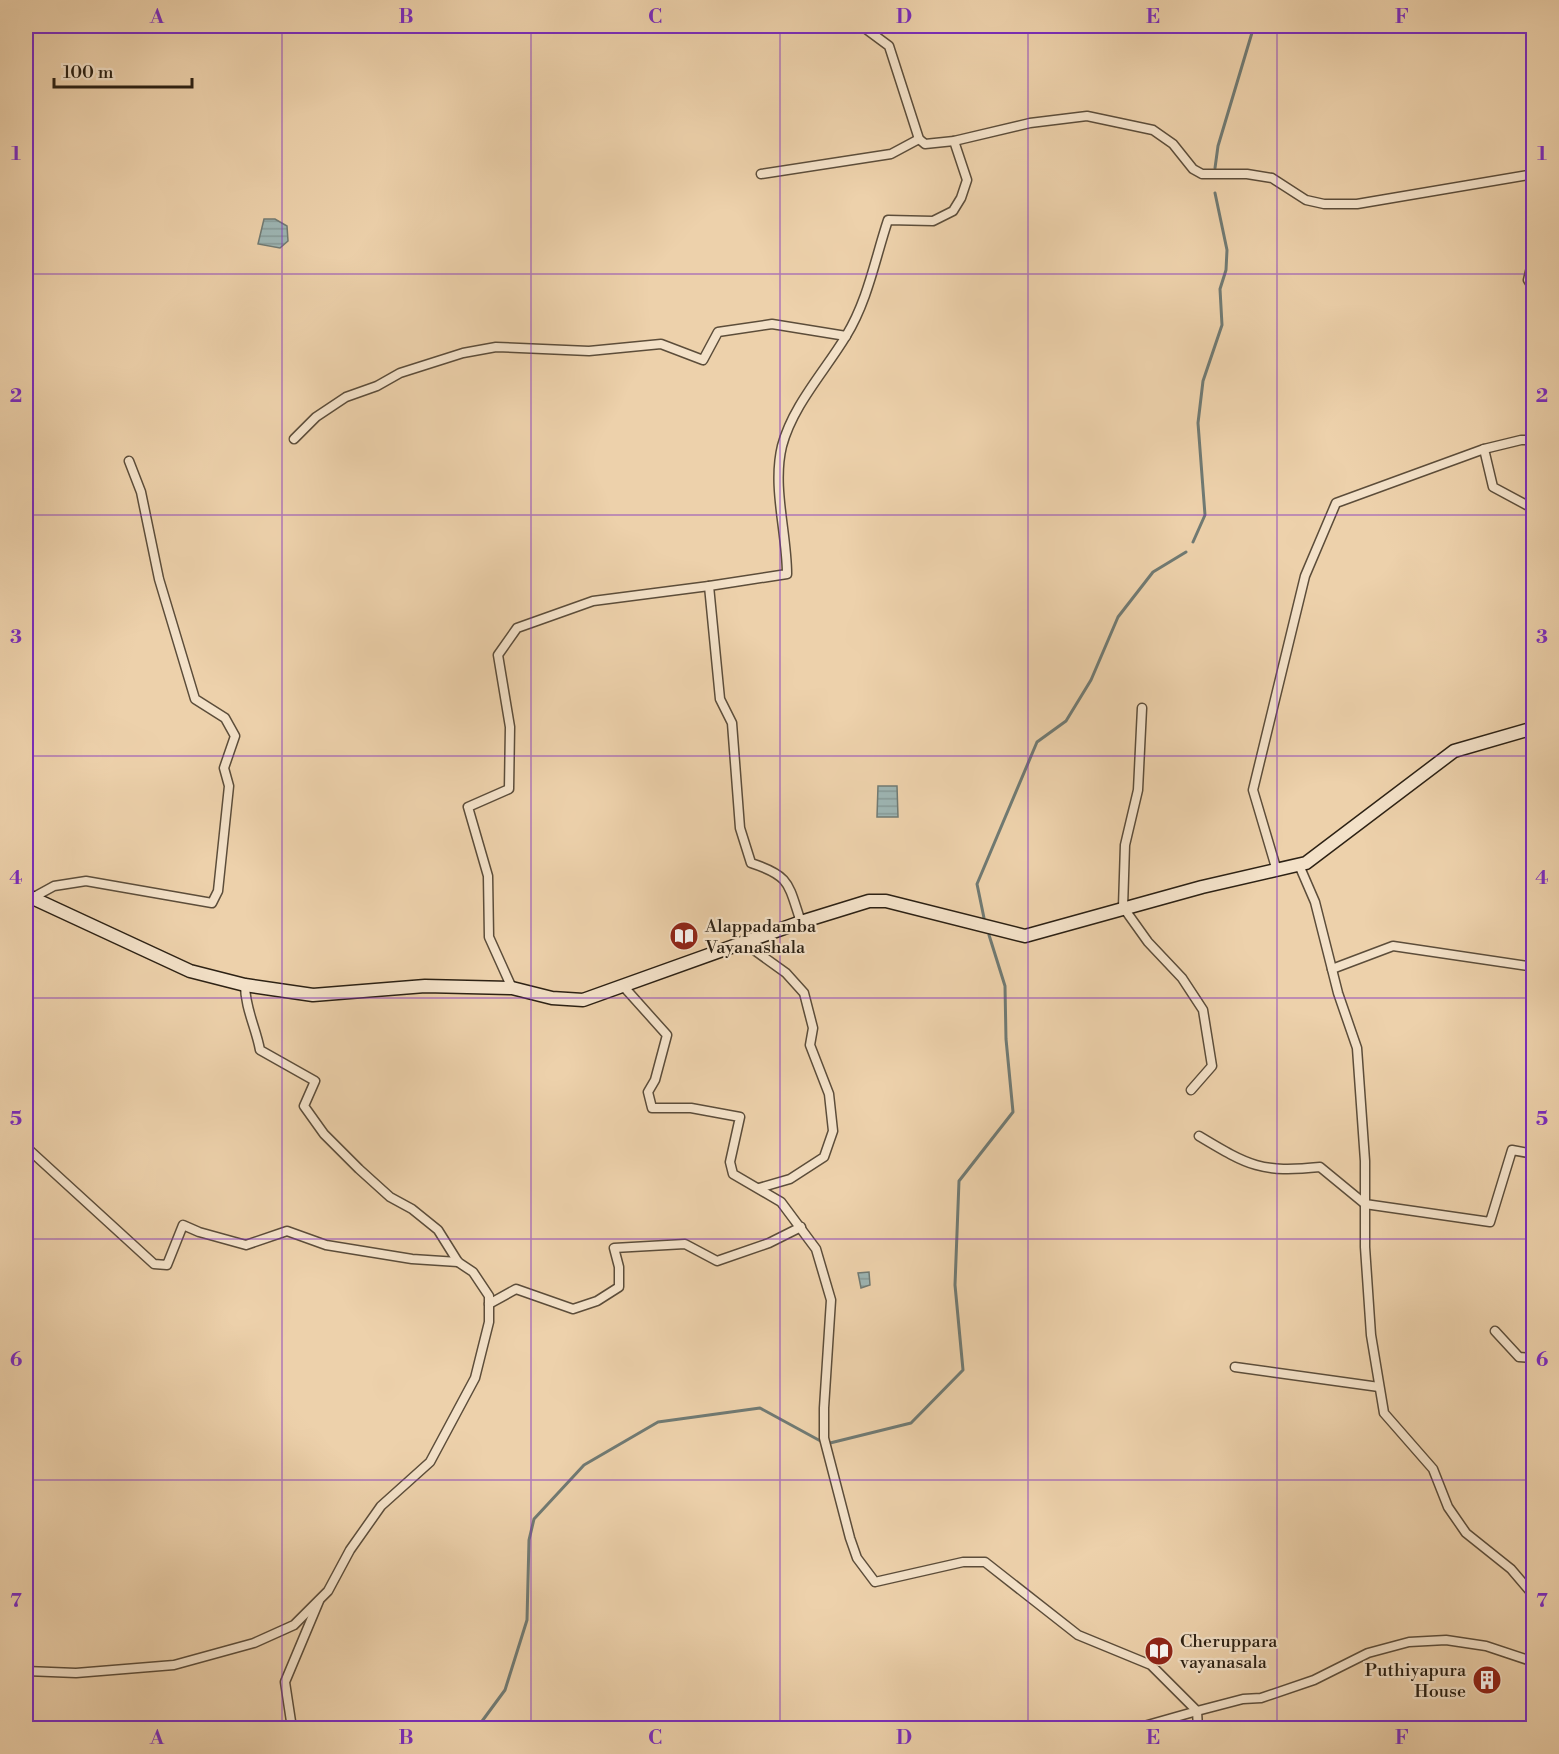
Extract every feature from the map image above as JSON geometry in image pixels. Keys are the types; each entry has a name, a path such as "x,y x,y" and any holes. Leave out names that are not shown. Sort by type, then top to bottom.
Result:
{"street":[{"path":"862,26 889,46 895,58 919,139 925,144 954,141 1030,123 1087,116 1153,130 1173,144 1193,169 1202,174 1247,174 1272,178 1306,200 1324,204 1357,204 1533,174"},
{"path":"761,174 891,154 919,139"},
{"path":"512,988 489,938 488,876 468,807 509,789 510,727 498,656 517,628 593,601 787,574 779,475 782,446 799,408 846,336 865,297 888,220 933,221 953,211 961,198 967,180 954,141"},
{"path":"1533,255 1528,280 1533,290"},
{"path":"294,439 316,417 346,397 377,386 400,373 463,353 496,347 589,351 661,344 703,360 718,332 772,324 846,336"},
{"path":"1278,871 1253,790 1305,576 1336,503 1484,449 1521,440 1533,440"},
{"path":"1484,449 1493,487 1533,509"},
{"path":"30,896 54,886 86,881 212,903 218,891 229,786 224,768 235,736 225,718 195,699 159,579 141,492 129,461"},
{"path":"709,586 720,699 732,723 740,828 751,863 774,870 786,880 801,922"},
{"path":"1142,708 1138,790 1125,845 1123,907 1148,942 1182,978 1203,1010 1212,1066 1191,1090"},
{"path":"30,896 92,928 190,971 245,986 313,995 425,986 512,988 552,998 583,1000 743,942 869,901 886,901 1025,936 1123,907 1306,863 1454,750 1533,728"},
{"path":"1299,865 1315,902 1332,969 1357,1048 1371,1335 1384,1413 1433,1469 1452,1514 1467,1533 1510,1569 1533,1596"},
{"path":"743,942 786,973 804,993 813,1028 810,1045 829,1094 833,1131 824,1157 790,1179 759,1188"},
{"path":"1332,969 1393,946 1533,967"},
{"path":"26,1671 75,1673 174,1665 283,1632 294,1625 328,1591 350,1550 381,1506 430,1462 475,1378 489,1322 489,1296 473,1272 458,1262 438,1230 412,1209 390,1197 324,1134 304,1106 315,1081 260,1050 256,1029 250,1016 245,986"},
{"path":"624,987 667,1035 655,1080 648,1092 652,1108 691,1108 740,1118 730,1162 733,1174 782,1202 816,1249 831,1300 824,1438 836,1492 857,1558 875,1582 963,1562 985,1562 1078,1635 1151,1665 1197,1711 1198,1728"},
{"path":"1199,1136 1236,1158 1262,1168 1320,1167 1365,1204 1490,1222 1512,1150 1533,1154"},
{"path":"26,1147 154,1264 167,1265 183,1225 199,1232 246,1245 287,1231 326,1245 412,1258 458,1262"},
{"path":"489,1304 516,1289 573,1309 597,1301 619,1287 619,1267 614,1248 686,1244 717,1261 769,1243 801,1227"},
{"path":"1495,1331 1519,1357 1531,1358 1533,1355"},
{"path":"1235,1367 1379,1387"},
{"path":"292,1728 285,1682 321,1598"},
{"path":"1137,1728 1197,1711 1270,1695 1314,1680 1368,1653 1409,1641 1446,1640 1486,1646 1533,1662"}],"water":[{"path":"264,219 275,219 287,226 288,241 280,248 258,244"},
{"path":"878,786 897,786 898,817 877,817"},
{"path":"869,1272 870,1285 861,1288 858,1273"}],"waterway":[{"path":"1215,168 1218,146 1254,26"},
{"path":"1193,542 1205,515 1198,423 1203,381 1222,325 1220,289 1226,270 1227,250 1215,193"},
{"path":"984,918 977,884 1037,742 1066,721 1091,680 1118,617 1153,572 1186,552"},
{"path":"477,1728 505,1690 527,1620 529,1540 534,1519 584,1465 658,1422 760,1408 826,1444 911,1423 963,1370 955,1285 959,1181 1013,1112 1006,1039 1005,986 989,935"}],"place":[{"name":"Alappadamba Vayanashala","path":"684,936"},
{"name":"Cheruppara vayanasala","path":"1159,1651"},
{"name":"Puthiyapura House","path":"1487,1680"}]}
